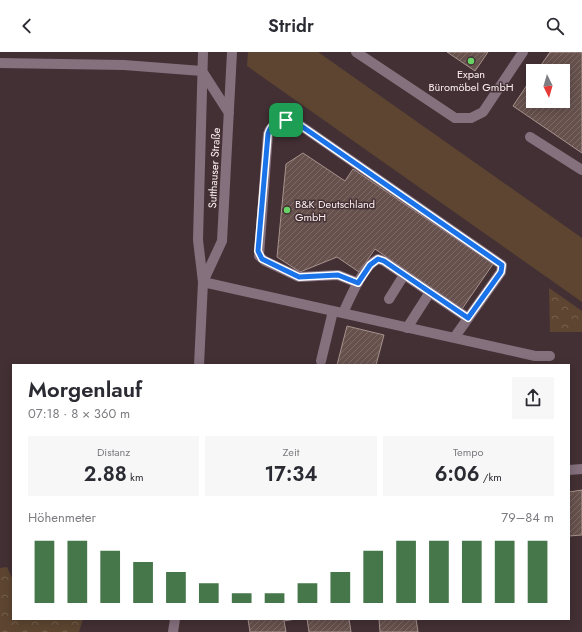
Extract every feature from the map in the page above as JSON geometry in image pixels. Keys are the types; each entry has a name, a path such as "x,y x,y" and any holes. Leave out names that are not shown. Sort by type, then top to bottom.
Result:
{"street":[{"name":"Sutthauser Straße","path":"199,364 203,282 198,240 203,52"},
{"name":"Sutthauser Straße","path":"203,282 222,241 232,52"},
{"path":"356,52 455,118 471,118 483,112 523,52"},
{"path":"0,63 124,65 202,71 229,113"},
{"path":"358,283 338,275 299,277 265,262 259,256 268,134 270,127 277,122 294,121 502,265 501,272 454,338"},
{"path":"530,137 582,170"},
{"path":"321,361 338,312 370,265 378,259 468,318"},
{"path":"389,299 404,275"},
{"path":"203,282 535,356 550,356"},
{"path":"407,328 430,292"},
{"path":"570,470 582,469"},
{"path":"173,632 174,620"}],"green space":[{"path":"248,52 318,52 582,238 582,302 247,66"},
{"path":"549,288 582,311 582,332 550,332"},
{"path":"7,567 12,578 12,620 83,620 79,632 0,632 0,568"}],"building":[{"name":"Expan Büromöbel GmbH","path":"447,52 488,52 475,71"},
{"path":"550,52 582,52 582,153 513,106 526,86 526,108 570,108 570,64 542,64"},
{"path":"303,153 345,181 353,169 493,264 462,309 375,249 359,272 337,257 300,272 277,257 286,164"},
{"path":"347,326 384,335 376,364 337,364"},
{"path":"582,490 582,535 570,536 570,492"},
{"path":"248,620 290,620 284,621 286,632 250,632"},
{"path":"307,620 349,620 351,632 309,632"},
{"path":"379,620 416,620 418,632 380,632"}],"place":[{"name":"Expan Büromöbel GmbH","path":"471,61"},
{"name":"B&K Deutschland GmbH","path":"287,210"}],"route":[{"path":"286,120 294,121 502,265 501,272 468,318 384,261 378,259 370,265 358,283 338,275 306,278 299,277 265,262 259,256 258,251 268,134 270,127 277,122 286,120"}]}
